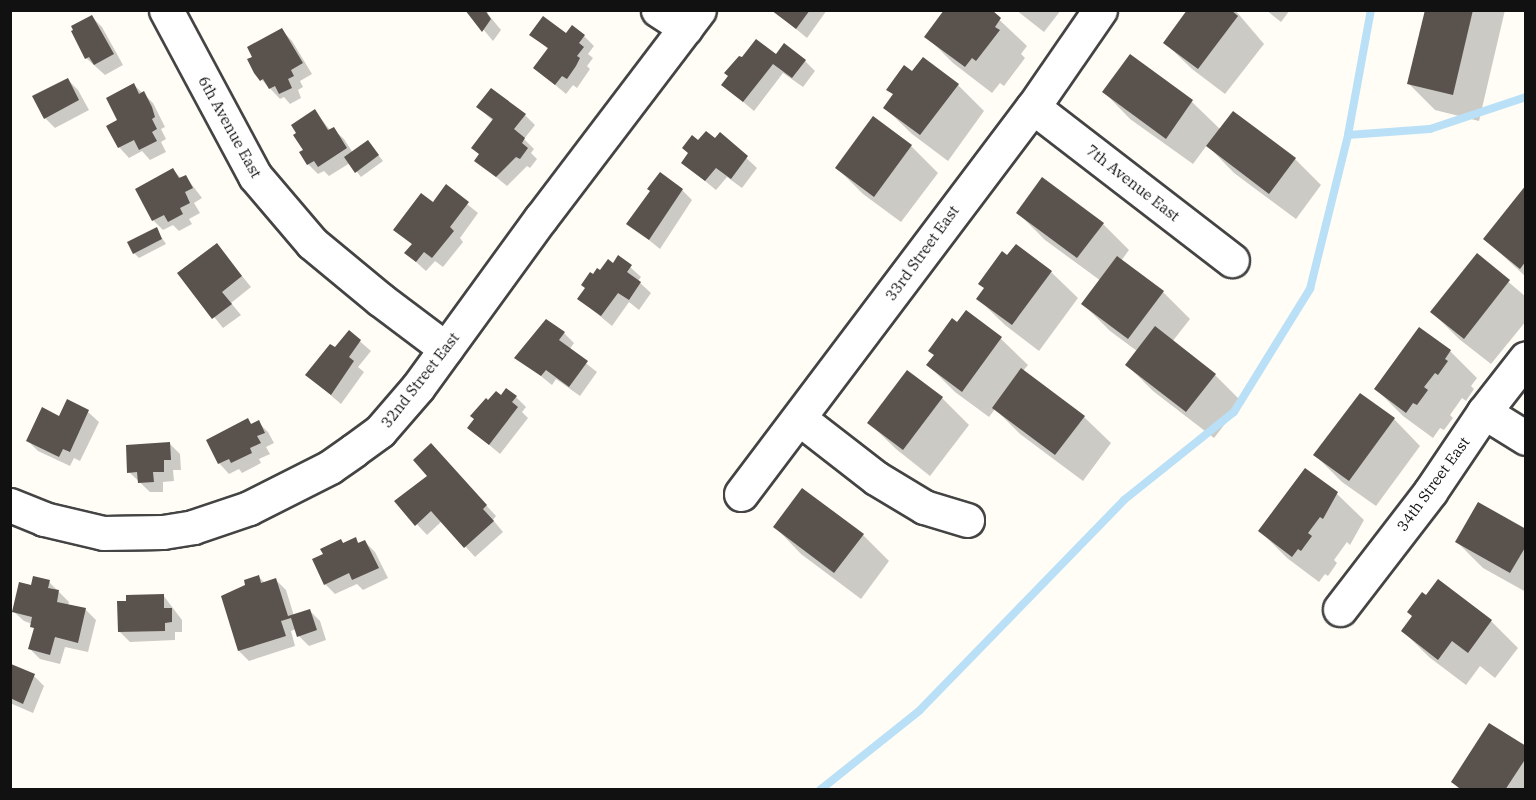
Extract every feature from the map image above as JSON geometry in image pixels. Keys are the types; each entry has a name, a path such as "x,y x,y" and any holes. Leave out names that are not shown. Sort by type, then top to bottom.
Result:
{"street":[{"name":"6th Avenue East","path":"166,10 255,176 312,243 381,300 446,349"},
{"path":"658,10 692,19"},
{"name":"33rd Street East","path":"741,494 800,419 972,184 1033,107 1100,10"},
{"name":"32nd Street East","path":"10,505 63,525 103,532 163,531 221,518 276,496 330,467 354,450 380,431 418,387 692,19"},
{"name":"7th Avenue East","path":"1033,107 1232,260"},
{"name":"34th Street East","path":"1340,609 1430,492 1484,412 1526,358"},
{"path":"1484,412 1526,438"},
{"path":"800,419 876,478 914,501 924,507 967,520"}],"building":[{"path":"465,10 485,10 491,19 482,32"},
{"path":"771,10 810,10 796,29"},
{"path":"944,10 992,10 1001,18 995,27 1000,30 976,61 972,58 965,67 924,37"},
{"path":"1187,10 1231,10 1238,16 1198,69 1163,43"},
{"path":"1425,10 1473,10 1453,95 1407,84"},
{"path":"92,15 114,54 94,65 89,57 85,59 71,31 73,30 71,26"},
{"path":"543,16 566,33 572,25 585,35 579,43 584,47 577,56 580,58 576,66 567,79 562,76 555,85 533,68 548,48 529,35"},
{"path":"282,28 303,63 291,70 294,76 288,79 292,88 279,94 275,86 269,89 263,79 260,81 254,73 247,59 252,57 247,47"},
{"path":"756,39 776,54 784,43 806,60 792,78 773,64 743,102 721,85 728,76 724,73 739,56 742,57"},
{"path":"1130,54 1193,100 1166,139 1102,92"},
{"path":"923,57 959,84 920,135 883,108 893,94 886,90 904,65 912,71"},
{"path":"68,78 79,100 44,119 32,96"},
{"path":"134,83 139,94 144,91 152,107 155,117 152,119 157,129 152,132 157,141 139,150 134,140 118,148 106,126 117,120 106,98"},
{"path":"491,88 526,114 514,129 525,138 522,143 528,148 520,159 516,157 496,177 474,161 479,154 471,148 493,119 476,107"},
{"path":"315,109 328,130 334,127 347,148 318,167 314,161 307,165 299,152 303,150 293,135 296,133 291,125"},
{"path":"1233,111 1296,158 1269,194 1206,146"},
{"path":"873,116 912,145 874,197 835,168"},
{"path":"706,131 715,138 720,132 748,156 731,179 716,168 705,181 681,163 688,153 682,148 692,135 698,140"},
{"path":"368,140 379,155 355,173 344,157"},
{"path":"173,168 179,178 186,175 193,188 185,192 190,203 180,208 183,214 168,222 164,215 152,221 135,189"},
{"path":"660,172 683,189 649,240 626,224 650,191 647,189"},
{"path":"1042,177 1104,223 1077,258 1016,213"},
{"path":"446,184 469,202 450,227 454,231 432,258 424,252 416,262 404,253 412,244 393,230 421,193 433,202"},
{"path":"1526,185 1526,261 1520,269 1483,239"},
{"path":"157,227 162,239 133,254 127,242"},
{"path":"217,243 242,276 222,292 232,304 212,319 177,273"},
{"path":"1016,244 1052,271 1012,325 976,299 984,288 978,284 1002,251 1007,255"},
{"path":"1477,253 1510,280 1464,339 1430,312"},
{"path":"618,255 632,265 627,272 641,282 629,300 618,293 601,316 577,299 585,288 581,285 590,272 593,274 597,268 600,270 608,259 613,263"},
{"path":"1117,256 1164,291 1128,339 1081,304"},
{"path":"966,310 1002,337 962,392 926,365 934,355 928,351 952,318 957,322"},
{"path":"546,319 565,332 559,340 588,361 569,387 546,370 541,376 514,358"},
{"path":"1155,326 1216,374 1186,412 1125,365"},
{"path":"1419,327 1451,350 1445,359 1448,361 1438,375 1435,373 1424,387 1428,390 1417,405 1413,403 1406,413 1374,389"},
{"path":"349,330 361,340 349,357 354,361 331,395 305,375 330,344 335,347"},
{"path":"1021,368 1085,416 1055,455 992,408"},
{"path":"907,370 943,397 903,450 867,423"},
{"path":"506,388 517,396 512,402 518,407 489,445 467,428 474,419 470,416 486,398 488,400 496,391 501,395"},
{"path":"1360,393 1395,418 1349,481 1313,455"},
{"path":"67,399 89,410 70,452 63,449 59,457 26,441 42,407 59,416"},
{"path":"248,418 251,424 259,420 265,433 257,436 261,443 250,448 252,453 231,463 229,459 218,464 206,440"},
{"path":"170,442 171,460 164,460 164,472 153,472 154,482 138,483 137,472 127,473 126,445"},
{"path":"431,443 487,505 483,509 494,521 464,548 431,511 415,526 394,501 427,476 413,460"},
{"path":"1305,468 1338,492 1323,519 1320,517 1308,533 1312,536 1301,551 1298,549 1292,557 1258,531"},
{"path":"802,488 864,534 834,573 773,527"},
{"path":"1478,502 1526,529 1526,546 1510,573 1455,542"},
{"path":"356,537 358,543 365,540 379,568 352,580 349,573 324,585 312,559 323,554 320,549 341,539 343,543"},
{"path":"259,575 261,583 276,578 288,616 310,609 317,630 297,637 291,618 281,621 286,636 238,651 221,596 245,585 244,580"},
{"path":"33,576 50,580 48,588 59,590 57,602 86,608 78,643 55,637 50,655 28,649 34,628 30,627 32,617 12,612 19,582 31,585"},
{"path":"1438,579 1492,620 1468,653 1452,641 1438,660 1401,631 1412,616 1407,612 1422,592 1426,595"},
{"path":"164,594 164,608 172,608 172,622 165,623 165,631 118,632 117,601 126,601 126,595"},
{"path":"11,664 35,674 23,704 10,698"},
{"path":"1489,723 1526,746 1526,758 1505,790 1462,790 1451,782"}],"waterway":[{"path":"820,790 919,711 1124,500 1234,412 1310,289 1348,135 1371,10"},
{"path":"1348,135 1430,129 1526,97"}]}
